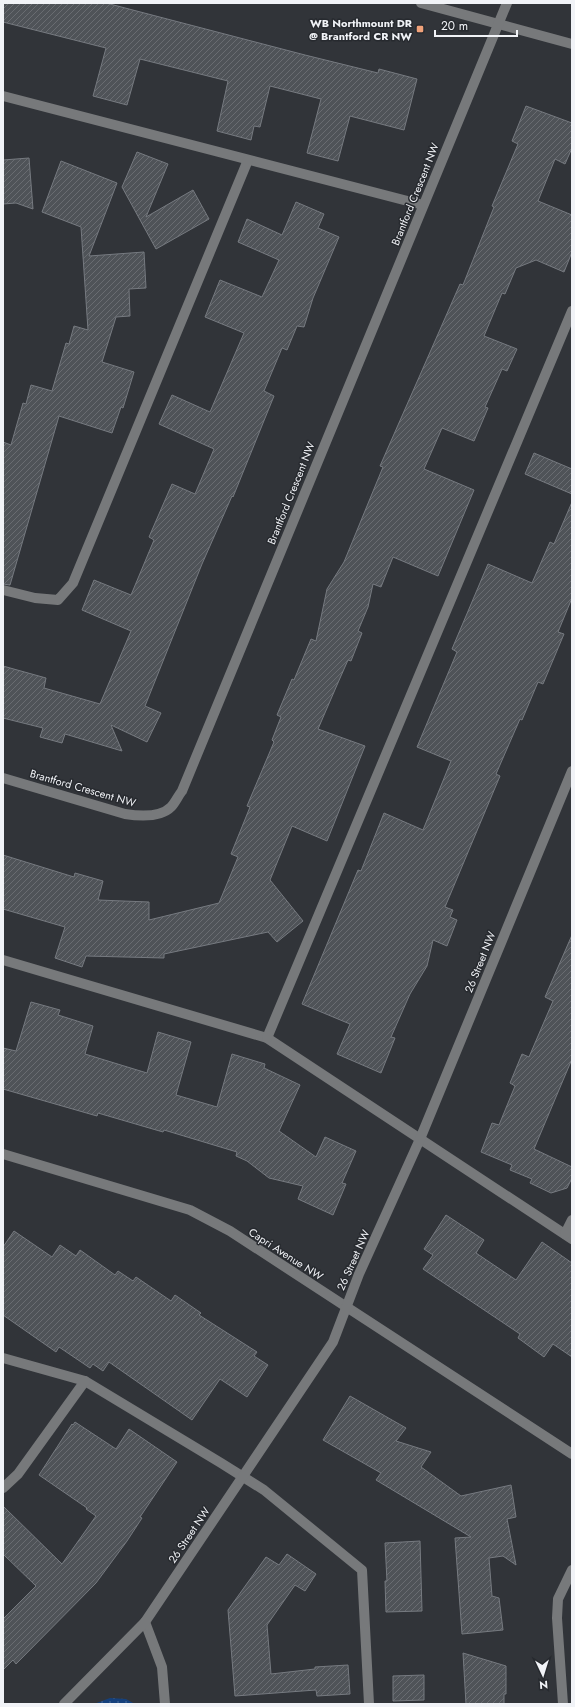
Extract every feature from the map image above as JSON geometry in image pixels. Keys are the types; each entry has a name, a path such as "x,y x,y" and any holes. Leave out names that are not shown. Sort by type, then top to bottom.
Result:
{"street":[{"path":"421,3 572,44"},
{"name":"Brantford Crescent NW","path":"3,778 124,814 144,816 157,814 170,808 182,791 507,3"},
{"path":"3,96 423,205"},
{"path":"3,590 35,598 58,600 73,583 248,160"},
{"path":"267,1038 572,311"},
{"name":"26 Street NW","path":"64,1704 145,1622 333,1342 359,1274 420,1139 572,771"},
{"path":"3,960 267,1038 568,1236 572,1220"},
{"name":"Capri Avenue NW","path":"3,1154 190,1210 230,1231 572,1454"},
{"path":"3,1358 85,1381 264,1490 362,1570 370,1704"},
{"path":"3,1488 18,1474 85,1381"},
{"path":"563,1704 557,1618 558,1599 572,1570"},
{"path":"145,1622 162,1667 165,1704"}],"shaded area":[{"path":"110,1698 126,1699 135,1704 94,1704"}],"building":[{"path":"3,3 106,3 378,73 379,69 417,79 404,130 350,116 338,161 307,153 321,99 270,86 260,127 254,126 251,140 217,131 228,81 140,59 127,105 93,96 106,48 3,22"},
{"path":"526,106 572,123 572,148 565,164 555,159 538,201 572,215 572,252 564,272 536,260 516,268 505,294 502,293 484,336 517,349 507,371 502,369 485,407 488,408 474,441 442,428 424,469 474,490 438,576 393,557 381,587 373,584 368,607 358,631 362,633 351,661 348,660 318,729 365,746 327,841 292,826 270,880 303,921 277,942 268,932 164,954 164,958 86,956 82,967 55,958 65,927 3,909 3,855 74,877 75,873 103,881 98,900 149,902 149,920 219,903 238,857 231,854 250,807 247,806 274,742 272,740 281,717 277,715 292,679 294,680 311,639 316,641 327,589 344,562 383,467 380,466 460,284 463,285 494,207 492,206 518,144 512,141"},
{"path":"137,152 168,164 146,217 193,190 209,219 156,249 122,187"},
{"path":"29,158 33,209 16,203 3,204 3,160"},
{"path":"61,161 117,183 89,256 144,252 146,288 129,289 130,316 116,317 102,362 134,372 123,408 121,407 112,433 59,416 10,585 3,584 3,442 11,445 23,403 26,404 31,385 52,391 66,343 69,344 74,326 88,330 81,227 42,212"},
{"path":"296,202 324,214 318,228 339,237 313,298 304,327 297,326 287,350 282,348 264,391 274,396 233,497 232,496 202,564 145,706 161,713 147,742 111,725 122,751 65,734 62,743 40,737 43,728 3,718 3,666 46,678 44,688 100,704 131,631 82,610 94,580 131,595 154,540 149,537 172,484 195,494 214,449 159,424 172,395 210,412 244,333 205,317 220,280 262,297 279,260 238,242 247,219 282,235"},
{"path":"534,453 572,469 572,494 525,474"},
{"path":"572,502 572,598 558,632 564,634 543,684 538,682 522,720 520,719 496,774 500,776 445,907 453,910 450,917 457,920 447,946 433,940 427,966 410,994 391,1037 395,1038 381,1073 337,1054 350,1024 302,1004 358,870 361,871 384,813 423,830 451,761 417,747 457,652 452,649 488,564 532,583 550,542 554,544"},
{"path":"572,935 572,1059 534,1149 572,1167 572,1178 567,1188 551,1193 530,1183 532,1179 510,1170 512,1165 481,1152 492,1123 499,1125 515,1086 510,1083 522,1054 529,1057 553,1001 545,997"},
{"path":"31,1002 60,1010 58,1015 93,1026 85,1054 147,1073 158,1032 191,1042 176,1095 217,1107 232,1054 265,1064 264,1068 300,1085 279,1131 316,1157 325,1137 356,1151 342,1183 346,1184 333,1215 298,1199 303,1186 269,1178 247,1161 236,1156 237,1152 164,1130 163,1132 98,1113 97,1116 3,1089 3,1048 16,1051"},
{"path":"446,1215 484,1240 476,1253 516,1280 542,1242 572,1263 572,1357 553,1344 544,1357 518,1338 520,1334 423,1269 433,1255 424,1249"},
{"path":"14,1231 52,1257 60,1245 76,1256 80,1250 115,1275 118,1271 133,1281 136,1277 171,1301 175,1295 201,1313 199,1315 257,1352 254,1356 268,1365 247,1397 220,1379 192,1420 109,1362 103,1371 93,1364 90,1368 59,1347 56,1352 3,1315 3,1247"},
{"path":"350,1396 406,1428 396,1441 431,1452 421,1467 461,1496 511,1485 516,1517 507,1519 516,1565 503,1556 489,1558 492,1596 499,1598 503,1630 462,1634 455,1538 471,1537 376,1480 381,1473 323,1440"},
{"path":"75,1422 116,1449 129,1429 177,1462 140,1517 142,1518 127,1541 96,1583 16,1664 13,1660 3,1670 3,1619 36,1586 3,1554 3,1506 62,1564 96,1516 86,1509 87,1508 39,1475 72,1424 73,1425"},
{"path":"420,1541 422,1611 386,1612 385,1581 387,1581 385,1543"},
{"path":"287,1554 316,1574 305,1591 295,1585 267,1625 271,1674 315,1669 315,1667 348,1665 350,1694 317,1696 316,1690 235,1696 228,1610 266,1557 279,1565"},
{"path":"463,1653 506,1666 506,1694 504,1694 504,1704 466,1704"},
{"path":"424,1675 424,1700 393,1701 393,1676"}],"place":[{"name":"WB Northmount DR @ Brantford CR NW","path":"420,29"}]}
